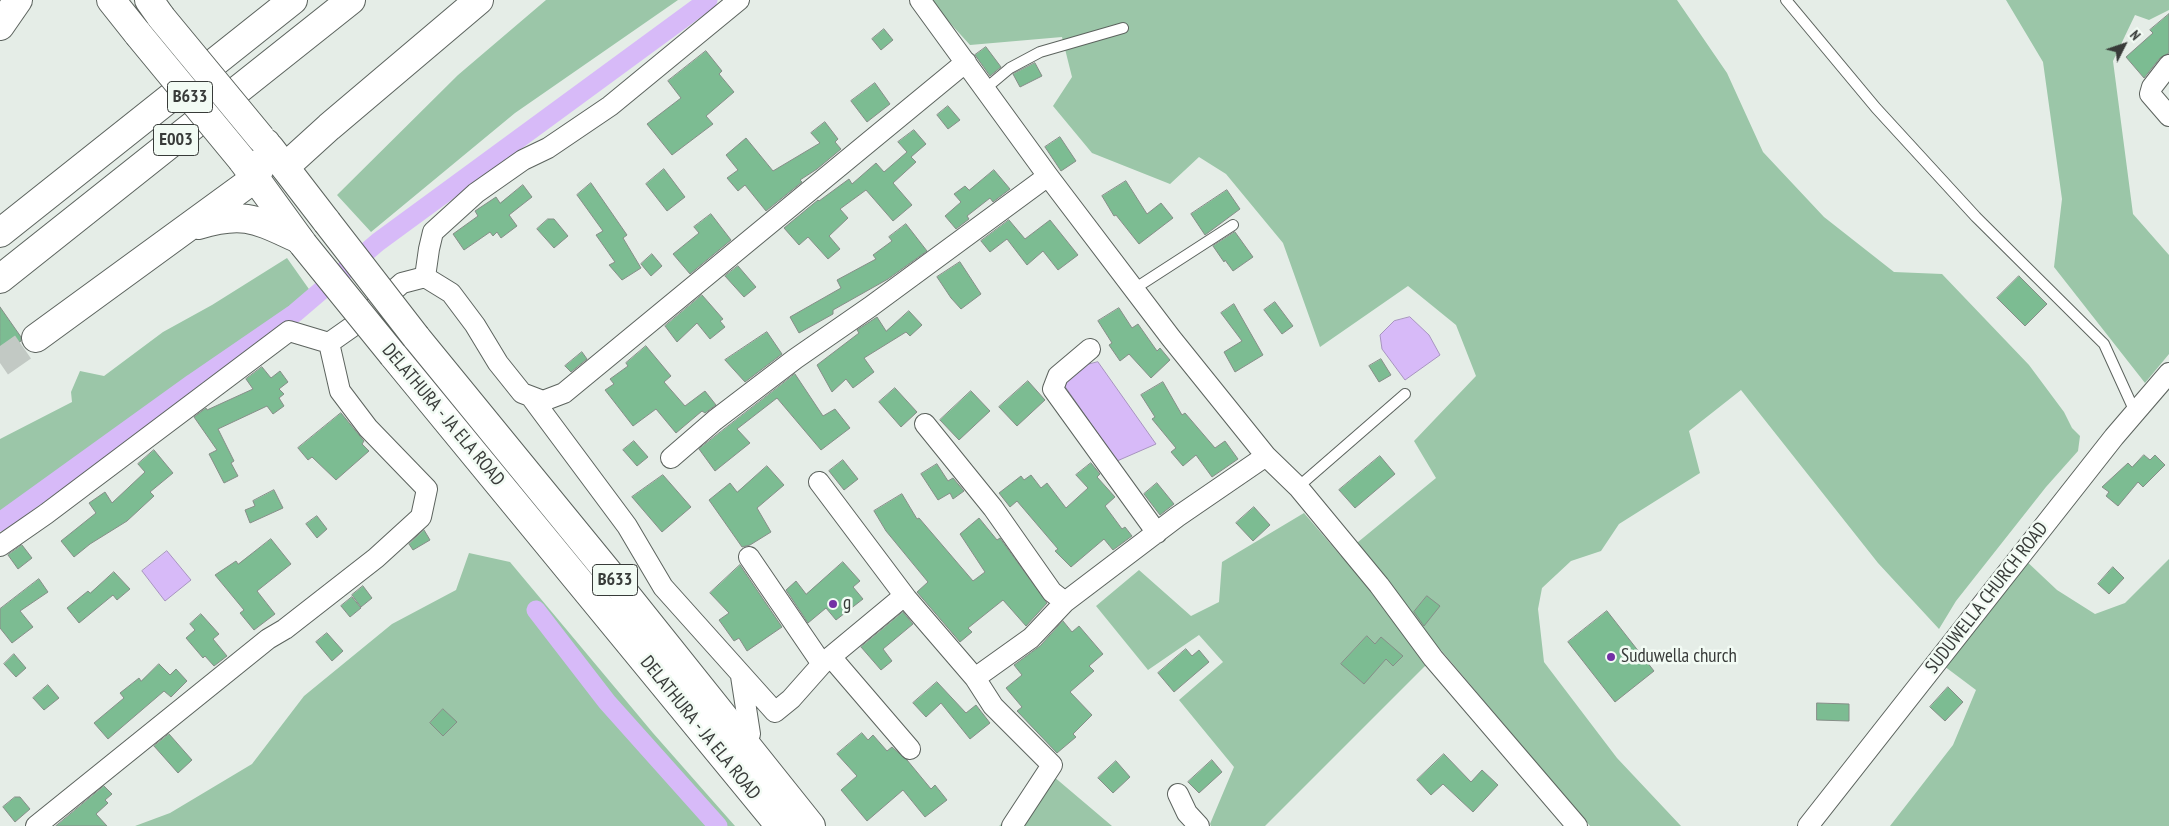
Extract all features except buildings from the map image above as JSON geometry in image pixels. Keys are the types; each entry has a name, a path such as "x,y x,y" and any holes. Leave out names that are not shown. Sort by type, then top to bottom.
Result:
{"main road":[{"path":"0,26 18,0"},
{"name":"DELATHURA - JA ELA ROAD","path":"111,0 248,170 301,241 393,355 780,826"},
{"name":"E003","path":"0,233 293,0"},
{"name":"E003","path":"0,279 351,0"},
{"path":"284,168 329,127 479,0"},
{"name":"DELATHURA - JA ELA ROAD","path":"155,8 263,141 416,337 746,737 811,826"},
{"path":"36,338 186,229 248,170 260,168 263,141"},
{"path":"186,229 221,218 234,217 263,223 301,241"}],"street":[{"path":"425,278 433,232 476,193 523,160 548,148 610,106 739,0"},
{"path":"920,0 1048,176 1134,289 1266,456 1298,487 1379,585 1433,658 1577,826"},
{"path":"329,343 356,324 402,283 425,278 451,293 475,325 498,363 522,393 543,401 564,393 966,62"},
{"path":"2169,65 2152,87 2150,94 2169,116"},
{"path":"671,458 715,420 795,359 870,307 1048,176"},
{"path":"0,546 46,514 290,331 329,343"},
{"path":"36,826 268,639 285,629 376,558 421,517 427,489 368,428 340,391 329,343"},
{"path":"1090,349 1058,376 1053,389 1157,533"},
{"name":"SUDUWELLA CHURCH ROAD","path":"1808,826 2135,412 2169,373"},
{"path":"531,397 627,526 663,587 775,712"},
{"path":"925,424 993,508 1052,592 1065,602"},
{"path":"975,678 1031,638 1065,602 1157,533 1266,456"},
{"path":"818,482 904,596 975,678 993,706 1052,765 1012,826"},
{"path":"749,557 826,660 910,749"},
{"path":"746,737 791,698 826,660 904,596"},
{"path":"741,676 746,737"},
{"path":"1178,794 1187,813 1199,826"}],"lane":[{"path":"1786,0 1876,108 1976,217 2104,344 2135,412"},
{"path":"984,89 1010,68 1040,52 1123,28"},
{"path":"1134,289 1233,225"},
{"path":"1298,487 1405,394"}],"green space":[{"path":"546,0 678,0 515,113 371,232 337,195 458,75"},
{"path":"933,0 1677,0 1727,73 1763,152 1824,217 1894,272 1942,274 2029,365 2064,412 2072,428 2080,436 2078,451 2046,487 1956,601 1939,629 1878,563 1741,390 1689,431 1700,473 1619,524 1601,551 1571,561 1542,588 1538,609 1544,662 1617,758 1681,826 1590,826 1441,650 1265,826 1211,826 1210,824 1234,767 1179,700 1223,662 1199,635 1148,670 1096,606 1139,570 1191,616 1219,602 1222,562 1304,513 1341,556 1436,478 1414,441 1476,376 1456,325 1408,286 1320,347 1283,243 1226,174 1199,157 1170,184 1092,153 1053,106 1072,77 1062,37 970,45 931,2"},
{"path":"2006,0 2169,0 2169,10 2149,20 2135,15 2113,61 2133,214 2169,255 2169,354 2145,383 2054,267 2062,199 2043,62"},
{"path":"287,258 311,292 161,396 0,514 0,439 72,402 71,392 80,371 104,376 163,332 212,305"},
{"path":"469,553 510,562 653,733 735,826 135,826 170,813 252,764 304,696 392,624 456,590"},
{"path":"2023,558 2057,590 2095,614 2125,603 2169,559 2169,826 1890,826 1953,745 1976,690 1940,663"},
{"path":"1053,776 1112,826 999,826"}],"shaded area":[{"path":"1410,317 1429,335 1440,355 1405,380 1382,349 1380,335 1394,321"},
{"path":"1098,362 1156,444 1117,461 1064,385 1082,366"},
{"path":"167,551 191,580 165,601 142,571"}],"waterway":[{"path":"0,522 193,383 295,313 378,242 708,0"},
{"path":"536,610 607,702 718,826"}],"tunnel":[{"path":"0,363 36,338"}],"place":[{"name":"g","path":"833,604"},
{"name":"Suduwella church","path":"1611,657"}]}
